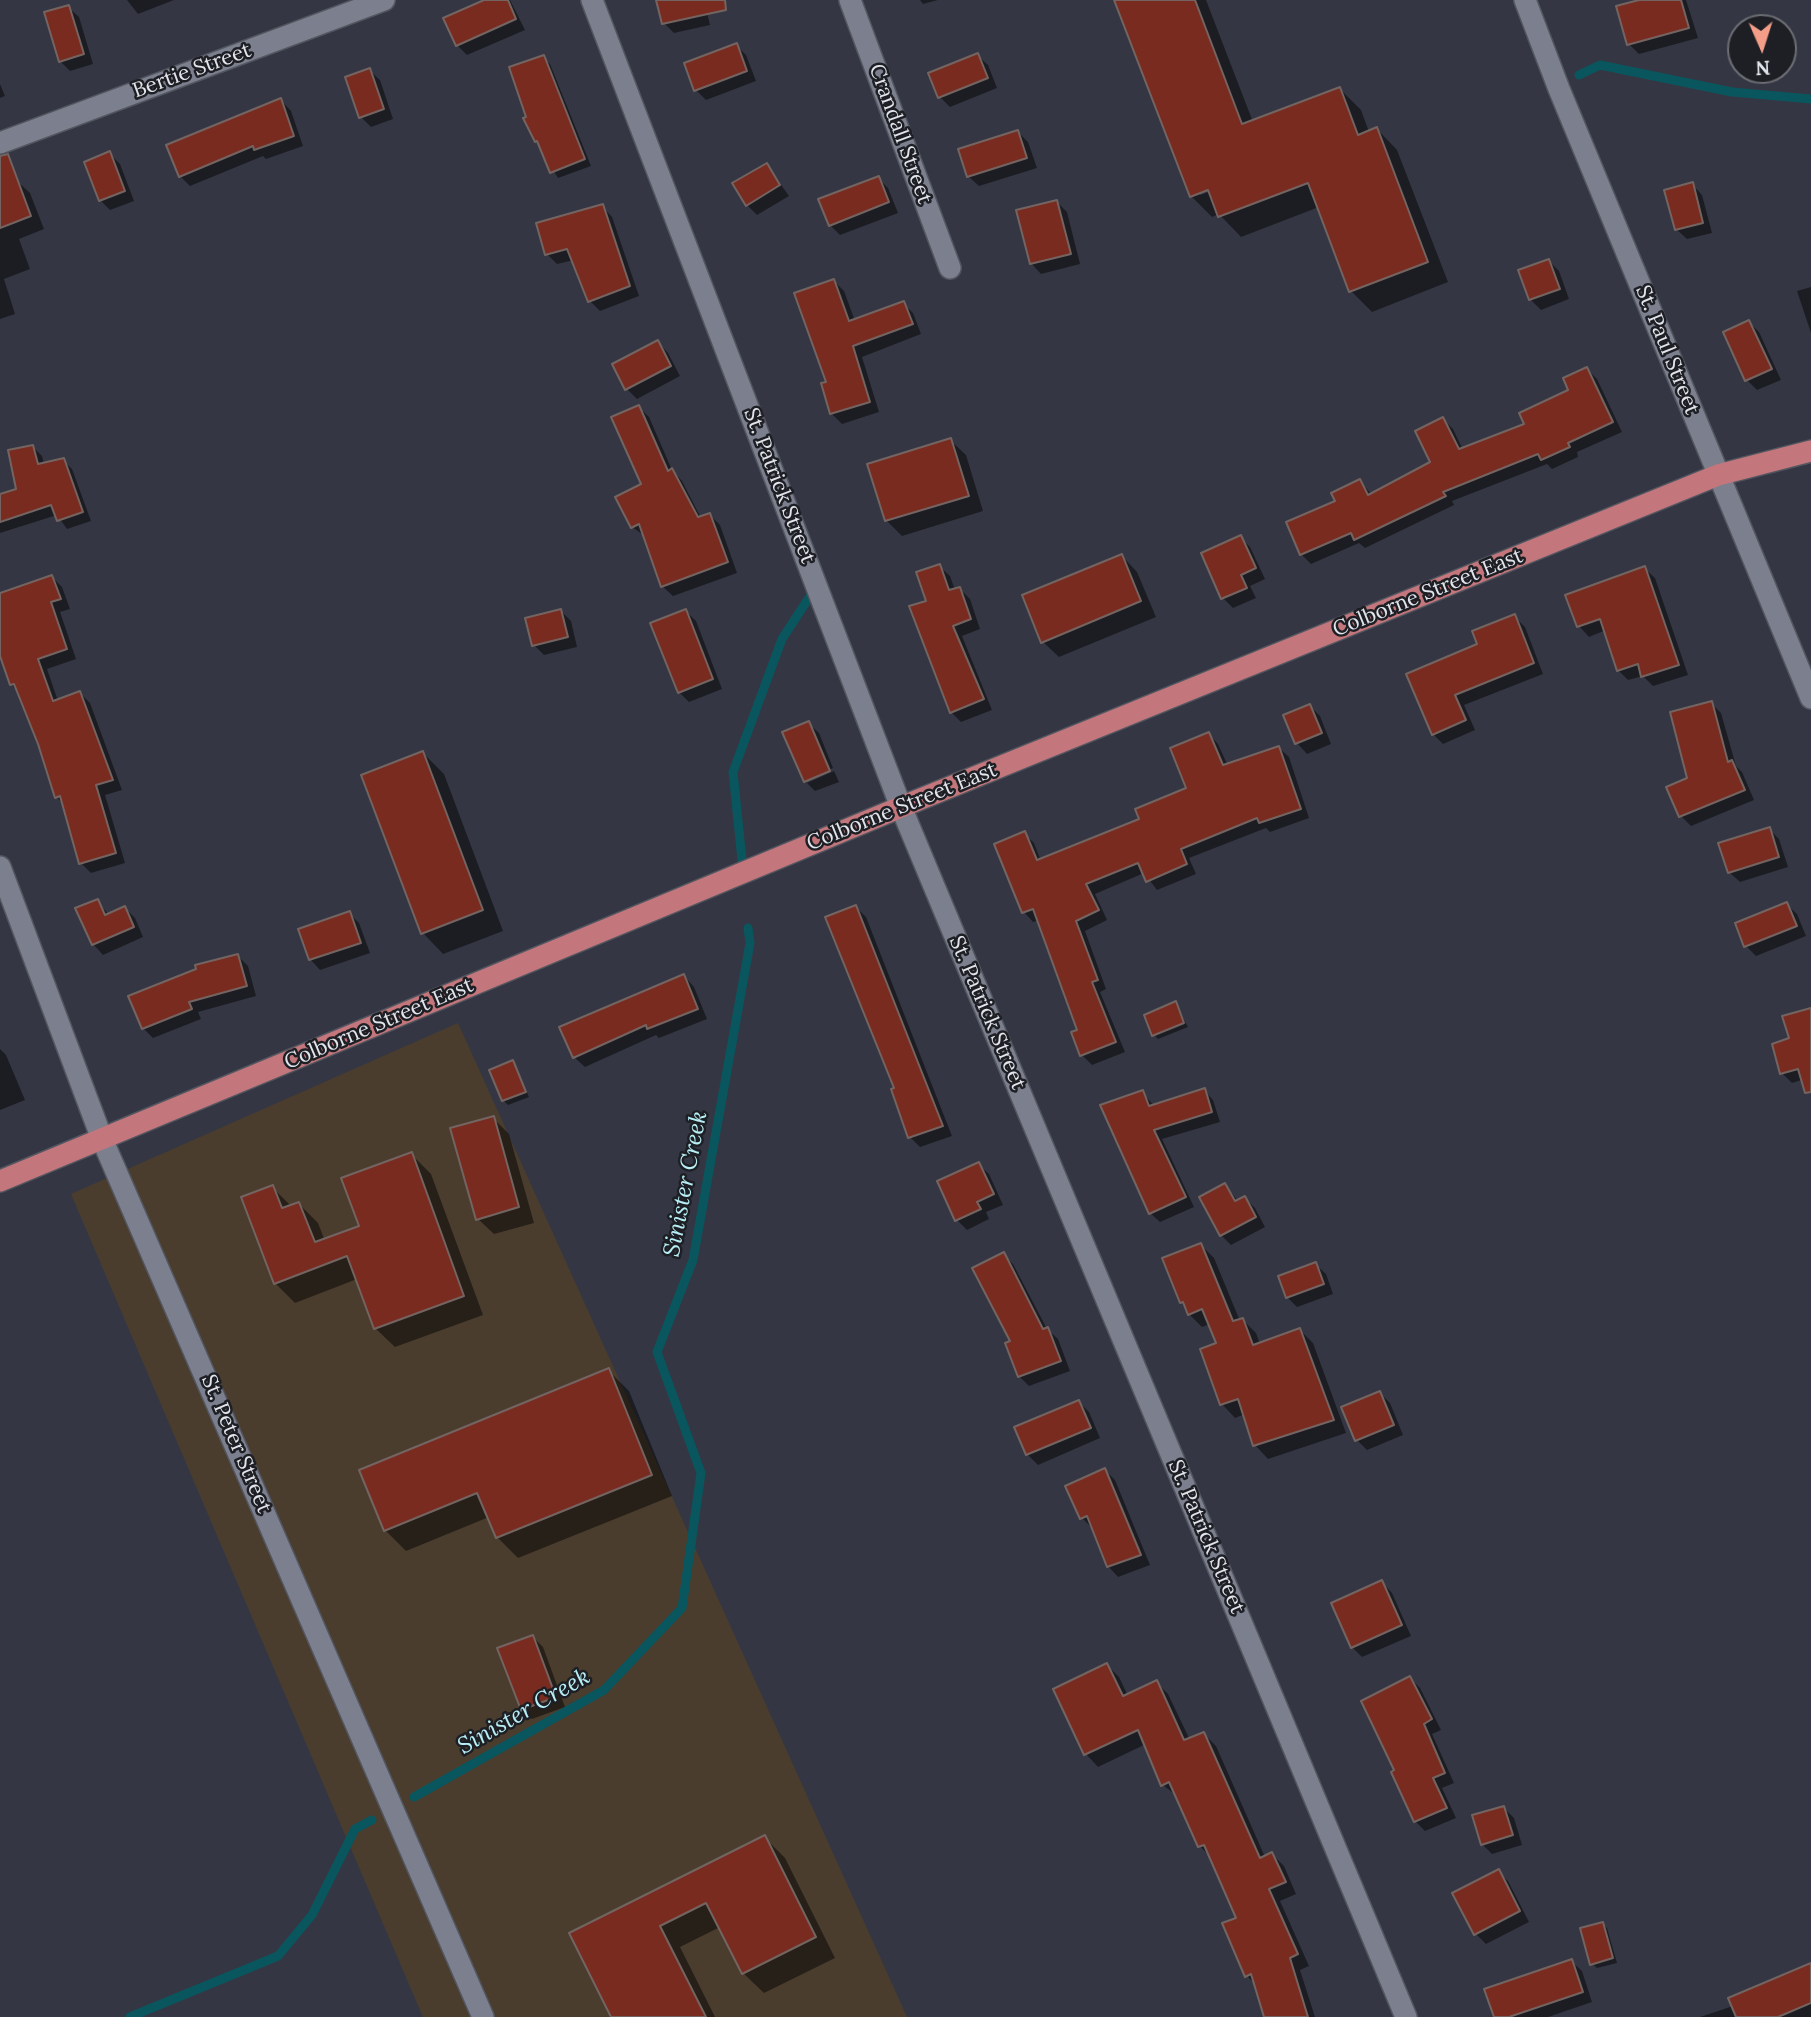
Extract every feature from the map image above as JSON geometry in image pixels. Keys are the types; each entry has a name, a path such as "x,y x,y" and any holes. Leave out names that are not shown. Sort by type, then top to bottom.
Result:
{"main road":[{"name":"Colborne Street East","path":"0,1181 901,807 1718,475 1811,451"}],"street":[{"name":"Bertie Street","path":"0,143 384,0"},
{"name":"St. Patrick Street","path":"593,0 901,807 1406,2017"},
{"name":"Crandall Street","path":"850,0 950,268"},
{"name":"St. Paul Street","path":"1525,0 1811,698"},
{"name":"St. Peter Street","path":"0,867 102,1139 483,2017"}],"shaded area":[{"path":"458,1023 907,2017 423,2017 71,1194"}],"building":[{"path":"484,0 508,0 516,19 456,46 443,18"},
{"path":"656,0 725,0 726,10 662,24"},
{"path":"1114,0 1195,0 1242,124 1340,87 1358,135 1377,127 1428,262 1349,292 1308,183 1218,217 1208,190 1190,197"},
{"path":"1639,0 1681,0 1689,28 1627,45 1616,6"},
{"path":"69,5 84,54 59,62 44,12"},
{"path":"737,43 747,71 694,91 684,63"},
{"path":"978,53 988,78 938,98 928,73"},
{"path":"544,55 585,159 550,173 537,141 535,142 523,118 526,117 509,67"},
{"path":"370,68 384,109 359,118 345,77"},
{"path":"281,98 294,136 254,150 253,146 179,177 166,145"},
{"path":"1018,130 1027,158 967,177 958,149"},
{"path":"110,151 125,191 99,201 84,162"},
{"path":"8,154 31,216 0,228 0,156"},
{"path":"767,163 780,185 746,206 732,183"},
{"path":"879,176 889,202 829,226 818,199"},
{"path":"1693,182 1703,223 1675,230 1664,190"},
{"path":"1057,200 1071,254 1030,264 1016,210"},
{"path":"603,204 630,286 588,302 567,249 545,255 536,223"},
{"path":"1549,259 1560,289 1529,300 1518,270"},
{"path":"834,279 849,321 904,301 913,324 853,346 870,402 830,414 821,383 826,382 794,293"},
{"path":"1749,320 1772,369 1745,381 1723,332"},
{"path":"658,340 671,366 625,390 612,364"},
{"path":"1587,367 1613,422 1568,443 1570,447 1541,460 1538,454 1443,492 1446,496 1354,540 1351,533 1300,555 1286,522 1335,501 1331,493 1360,479 1368,495 1430,462 1415,431 1443,417 1459,449 1524,424 1519,413 1568,390 1563,378"},
{"path":"639,405 668,471 672,468 698,517 710,513 728,562 661,587 639,524 631,528 615,497 641,484 611,417"},
{"path":"951,438 969,496 885,521 867,464"},
{"path":"33,445 38,464 64,458 83,512 57,521 51,505 0,522 0,494 16,489 8,450"},
{"path":"1241,535 1256,568 1241,575 1247,588 1221,599 1201,553"},
{"path":"1122,554 1141,601 1041,643 1022,595"},
{"path":"940,564 949,590 960,587 971,619 953,626 984,699 950,713 909,606 926,601 916,572"},
{"path":"1645,566 1679,665 1641,677 1638,664 1617,671 1600,619 1577,627 1565,595"},
{"path":"52,575 61,599 51,602 67,649 38,659 53,701 80,691 113,780 96,785 116,853 79,864 60,796 55,798 38,744 14,684 10,685 0,656 0,593"},
{"path":"561,609 568,637 532,646 525,618"},
{"path":"686,609 713,679 678,693 650,623"},
{"path":"1515,614 1534,663 1455,695 1466,720 1432,735 1406,674 1477,644 1472,631"},
{"path":"1712,701 1728,762 1732,760 1745,790 1679,817 1666,787 1687,778 1670,712"},
{"path":"1310,704 1322,733 1295,744 1283,715"},
{"path":"809,721 830,771 804,782 782,732"},
{"path":"1209,732 1223,765 1279,746 1301,809 1259,823 1257,818 1181,849 1187,864 1146,882 1138,863 1086,884 1099,910 1076,921 1098,980 1092,982 1116,1042 1080,1056 1071,1032 1077,1030 1033,909 1022,913 994,844 1025,831 1037,860 1139,819 1135,809 1186,788 1170,748"},
{"path":"423,751 483,910 421,934 361,775"},
{"path":"1770,827 1779,857 1728,873 1718,843"},
{"path":"98,899 105,915 125,906 134,927 92,945 75,908"},
{"path":"1787,902 1797,926 1744,947 1735,923"},
{"path":"856,905 943,1126 908,1138 891,1089 894,1088 825,917"},
{"path":"350,911 361,943 309,960 298,929"},
{"path":"238,954 247,986 189,1002 192,1009 142,1029 128,996 196,969 195,965"},
{"path":"684,974 698,1009 647,1029 646,1025 573,1058 559,1027"},
{"path":"1176,1001 1184,1023 1152,1036 1144,1015"},
{"path":"1811,1008 1811,1092 1805,1093 1798,1069 1780,1074 1772,1044 1789,1038 1782,1016"},
{"path":"513,1060 526,1092 502,1101 489,1070"},
{"path":"1205,1088 1212,1112 1154,1130 1186,1197 1149,1214 1100,1105 1143,1090 1149,1106"},
{"path":"494,1116 519,1207 476,1220 450,1128"},
{"path":"412,1152 464,1296 374,1329 347,1256 274,1284 241,1197 273,1185 282,1208 299,1202 315,1242 359,1226 341,1178"},
{"path":"979,1162 994,1194 977,1202 981,1209 955,1221 937,1181"},
{"path":"1225,1183 1235,1201 1245,1196 1256,1217 1220,1236 1199,1197"},
{"path":"1201,1243 1233,1321 1243,1318 1253,1345 1300,1328 1334,1420 1253,1446 1238,1399 1220,1405 1200,1349 1216,1343 1202,1309 1188,1315 1183,1302 1180,1303 1162,1258"},
{"path":"1004,1252 1043,1329 1048,1327 1061,1361 1018,1377 1005,1343 1010,1341 972,1268"},
{"path":"1316,1262 1324,1284 1286,1298 1278,1276"},
{"path":"609,1368 652,1475 496,1538 477,1493 384,1531 359,1470"},
{"path":"1380,1391 1394,1425 1355,1441 1341,1407"},
{"path":"1079,1400 1091,1428 1026,1455 1014,1427"},
{"path":"1105,1468 1141,1555 1107,1567 1087,1516 1080,1519 1065,1486"},
{"path":"1382,1580 1402,1625 1351,1648 1331,1603"},
{"path":"533,1635 556,1697 521,1710 497,1648"},
{"path":"1107,1663 1123,1696 1157,1680 1184,1740 1204,1732 1260,1858 1272,1852 1286,1882 1269,1889 1298,1954 1290,1958 1308,2017 1264,2017 1251,1974 1245,1977 1222,1923 1236,1918 1204,1845 1198,1847 1169,1782 1161,1786 1138,1730 1084,1755 1053,1689"},
{"path":"1410,1676 1432,1719 1424,1724 1445,1773 1433,1778 1447,1808 1414,1822 1391,1772 1394,1770 1361,1701"},
{"path":"1504,1806 1513,1835 1481,1845 1472,1815"},
{"path":"765,1835 816,1937 742,1974 706,1903 660,1926 706,2017 611,2017 569,1933"},
{"path":"1499,1869 1520,1911 1474,1935 1452,1893"},
{"path":"1603,1922 1613,1958 1590,1965 1580,1928"},
{"path":"1572,1959 1583,1992 1509,2017 1494,2017 1484,1989"},
{"path":"1811,1963 1811,2003 1778,2017 1736,2017 1728,1998"}],"waterway":[{"name":"Sinister Creek","path":"1579,75 1600,65 1732,92 1811,99"},
{"name":"Sinister Creek","path":"743,870 733,772 782,639 814,590"},
{"name":"Sinister Creek","path":"414,1797 604,1690 682,1608 701,1473 657,1352 693,1260 750,943 748,928"},
{"name":"Sinister Creek","path":"130,2017 278,1956 312,1915 355,1829 372,1820"}]}
